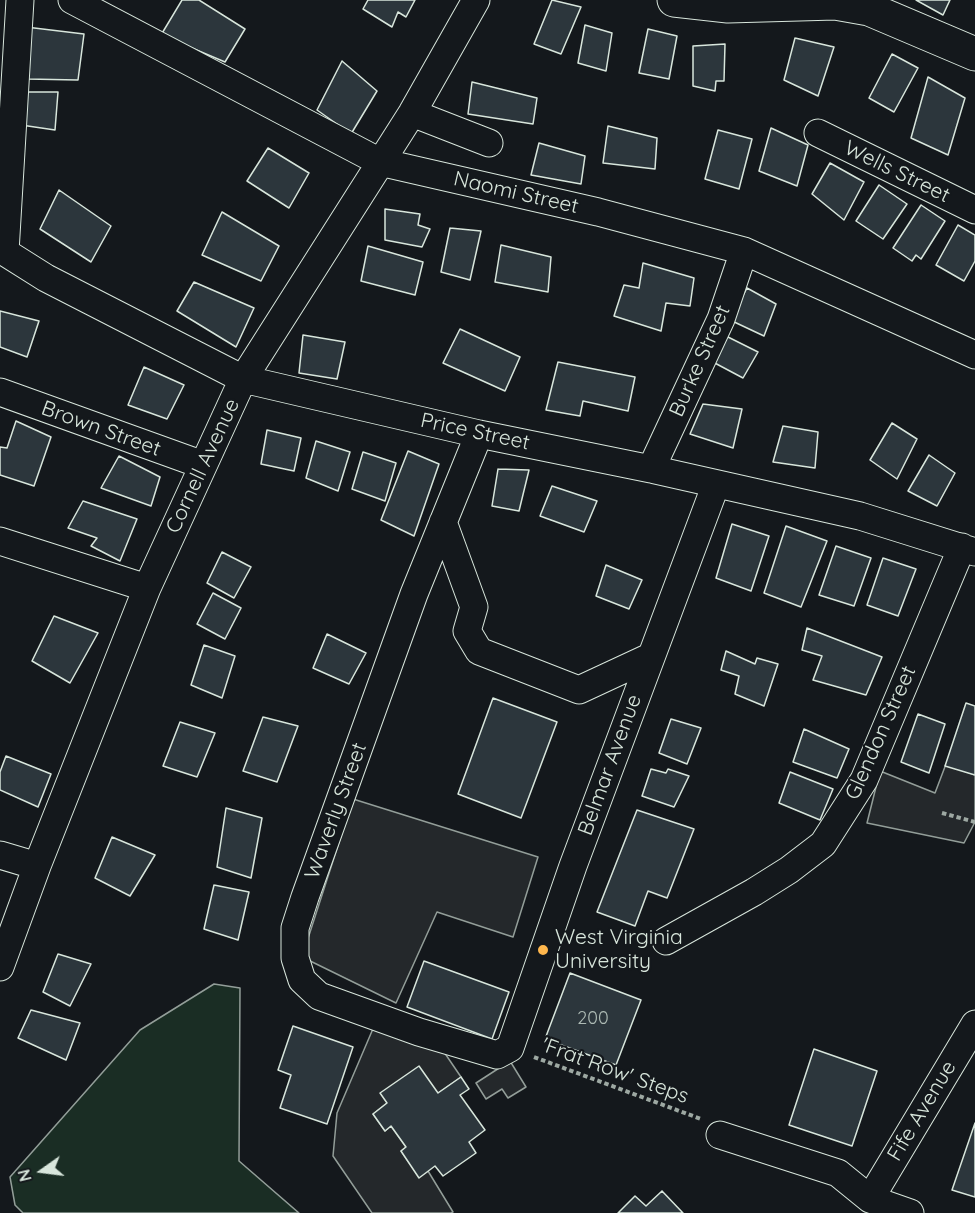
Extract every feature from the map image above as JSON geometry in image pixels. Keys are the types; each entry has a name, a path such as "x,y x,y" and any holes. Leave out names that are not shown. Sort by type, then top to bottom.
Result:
{"main road":[{"path":"674,0 728,3 835,3 869,9 975,54"}],"street":[{"path":"3,250 20,0"},
{"name":"Naomi Street","path":"72,0 380,162 598,212 744,251 975,355"},
{"name":"Cornell Avenue","path":"0,967 37,866 147,588 243,379 412,113 476,0"},
{"path":"412,113 489,143"},
{"name":"Wells Street","path":"818,133 975,210"},
{"name":"Price Street","path":"3,250 46,278 243,379 479,434 651,469 860,516 968,550"},
{"name":"Burke Street","path":"651,469 721,319 744,251"},
{"name":"Brown Street","path":"0,392 203,465"},
{"name":"Waverly Street","path":"479,434 414,594 305,897 295,928 295,958 302,980 319,996 419,1032 497,1055 510,1048"},
{"name":"Belmar Avenue","path":"510,1048 573,866 716,484"},
{"path":"443,522 474,608 467,631 480,651 579,690 650,657"},
{"path":"0,541 147,588"},
{"name":"Glendon Street","path":"666,941 754,892 789,870 823,844 864,780 968,550"},
{"path":"0,855 37,866"},
{"name":"Fife Avenue","path":"870,1199 975,1024"},
{"path":"715,1129 838,1173 870,1199 910,1213"}],"path":[{"path":"942,813 973,822"},
{"name":"'Frat Row' Steps","path":"510,1048 715,1129"}],"green space":[{"path":"214,984 240,988 239,1161 299,1213 23,1213 15,1205 10,1177 140,1030"}],"shaded area":[{"path":"946,764 975,775 975,822 964,843 867,823 880,771 935,793"},
{"path":"353,799 538,857 513,937 437,912 396,1003 302,957"},
{"path":"375,1024 444,1052 461,1077 438,1093 387,1103 373,1114 385,1131 391,1126 406,1147 401,1151 419,1177 428,1171 453,1212 451,1213 372,1213 333,1156 337,1113"},
{"path":"510,1061 526,1087 508,1098 502,1089 486,1099 476,1083"}],"building":[{"path":"182,0 199,0 245,29 225,62 161,35"},
{"path":"368,0 415,0 406,17 398,12 392,27 363,9"},
{"path":"552,0 581,7 561,54 534,44"},
{"path":"916,0 950,0 943,15"},
{"path":"585,25 612,33 606,71 578,63"},
{"path":"26,27 84,34 78,80 27,79"},
{"path":"648,29 677,36 669,79 639,73"},
{"path":"795,38 834,47 818,96 784,80"},
{"path":"725,44 724,81 716,81 715,91 693,86 693,46"},
{"path":"892,54 918,68 894,112 869,98"},
{"path":"342,61 377,91 351,134 317,110"},
{"path":"928,77 965,98 948,155 911,138"},
{"path":"472,82 537,98 533,124 468,114"},
{"path":"25,92 58,92 55,130 21,125"},
{"path":"608,126 657,138 655,169 603,163"},
{"path":"771,128 808,145 797,186 759,171"},
{"path":"718,130 752,139 739,189 705,179"},
{"path":"539,143 585,156 581,184 531,175"},
{"path":"268,148 309,173 289,208 247,181"},
{"path":"830,163 864,182 844,220 812,194"},
{"path":"879,185 907,204 883,239 856,221"},
{"path":"59,190 111,226 91,262 40,229"},
{"path":"921,205 945,221 921,259 916,255 912,261 893,248"},
{"path":"385,209 420,214 418,225 430,229 422,247 385,240"},
{"path":"222,212 279,246 261,281 202,255"},
{"path":"958,225 975,235 975,261 964,281 936,265"},
{"path":"450,228 481,231 470,280 441,272"},
{"path":"501,245 551,257 548,292 495,282"},
{"path":"368,246 423,262 415,295 361,281"},
{"path":"643,263 694,278 690,306 666,303 661,331 614,316 624,285 639,288"},
{"path":"194,282 254,308 236,347 177,311"},
{"path":"747,288 776,304 764,336 730,320"},
{"path":"0,311 39,321 27,357 0,347"},
{"path":"460,329 520,357 505,391 443,363"},
{"path":"722,334 758,352 743,378 711,361"},
{"path":"303,335 345,342 337,379 299,373"},
{"path":"558,362 635,377 628,411 583,401 580,416 546,410"},
{"path":"144,367 184,385 167,419 128,405"},
{"path":"703,404 742,409 733,448 690,434"},
{"path":"16,421 51,437 34,486 0,475 0,447 7,448"},
{"path":"892,423 917,439 897,479 870,460"},
{"path":"783,426 818,432 815,468 773,462"},
{"path":"267,430 301,438 294,471 261,464"},
{"path":"316,441 350,452 338,491 306,478"},
{"path":"408,451 439,464 414,536 381,520"},
{"path":"363,452 396,463 385,501 352,489"},
{"path":"929,455 955,473 937,506 908,491"},
{"path":"119,456 160,477 151,506 101,488"},
{"path":"498,469 529,470 519,511 492,506"},
{"path":"552,486 597,501 584,532 540,516"},
{"path":"83,501 137,519 120,561 91,546 97,538 68,528"},
{"path":"732,524 769,536 751,591 716,578"},
{"path":"786,526 827,541 801,607 764,593"},
{"path":"836,546 871,558 854,606 819,595"},
{"path":"222,552 251,567 234,598 207,583"},
{"path":"883,558 916,569 898,616 867,605"},
{"path":"606,565 642,580 629,609 596,596"},
{"path":"213,593 241,608 225,639 197,624"},
{"path":"54,616 98,633 70,683 32,661"},
{"path":"807,628 882,657 866,695 813,680 822,656 802,650"},
{"path":"327,634 366,653 349,684 313,668"},
{"path":"204,645 235,656 222,698 191,685"},
{"path":"726,651 755,664 757,658 778,664 764,706 735,694 739,676 721,670"},
{"path":"493,698 557,722 521,818 458,794"},
{"path":"966,703 975,706 975,775 945,766"},
{"path":"918,714 945,724 929,773 901,762"},
{"path":"263,717 298,726 277,782 243,771"},
{"path":"671,719 701,728 687,764 659,753"},
{"path":"180,722 215,733 197,777 163,766"},
{"path":"804,729 849,749 837,778 793,762"},
{"path":"6,756 51,774 38,807 0,790 0,772"},
{"path":"651,769 666,773 668,769 689,776 674,807 642,796"},
{"path":"790,772 833,789 820,820 779,803"},
{"path":"226,808 262,818 251,878 217,867"},
{"path":"637,810 694,829 667,898 648,891 635,926 597,912"},
{"path":"112,837 155,855 130,896 95,878"},
{"path":"214,885 249,892 238,940 204,929"},
{"path":"58,954 91,964 70,1006 43,992"},
{"path":"424,961 509,992 492,1039 407,1007"},
{"path":"570,973 641,1000 616,1065 545,1039"},
{"path":"31,1010 80,1023 66,1060 18,1038"},
{"path":"293,1026 353,1047 327,1124 280,1108 291,1075 278,1070"},
{"path":"814,1049 877,1071 852,1146 789,1125"},
{"path":"419,1066 438,1093 461,1077 469,1089 460,1095 485,1130 469,1142 476,1153 443,1176 435,1166 419,1178 401,1151 406,1147 391,1126 385,1131 373,1114 387,1103 380,1093"},
{"path":"975,1123 975,1197 952,1190"},
{"path":"662,1191 683,1213 618,1213 635,1196 646,1206"}],"place":[{"name":"West Virginia University","path":"543,950"}]}
